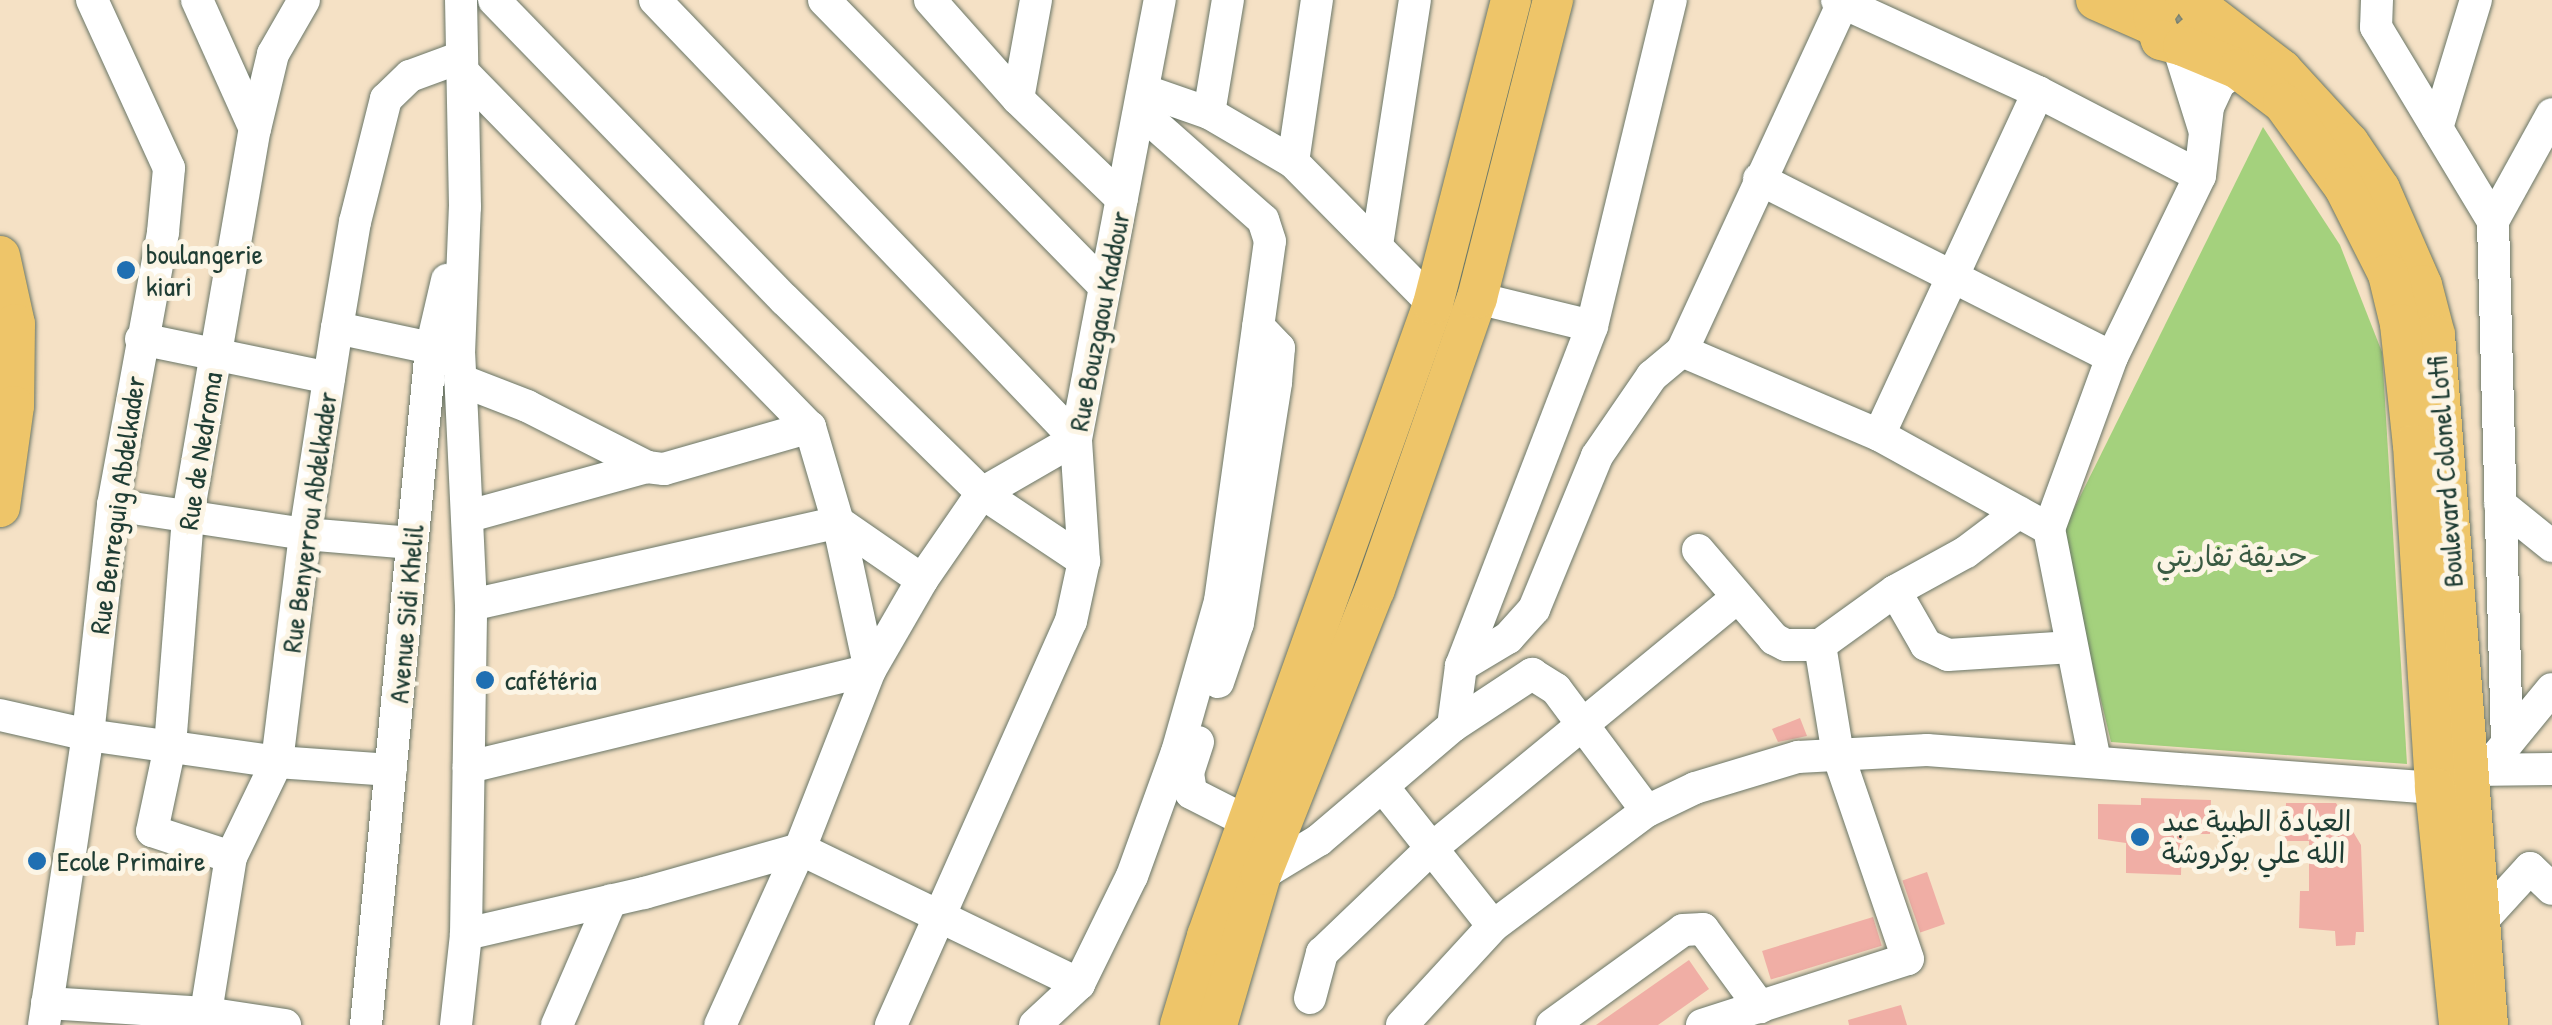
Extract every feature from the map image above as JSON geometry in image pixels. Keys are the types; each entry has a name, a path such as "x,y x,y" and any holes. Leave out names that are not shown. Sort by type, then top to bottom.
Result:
{"main road":[{"path":"1180,1025 1248,822 1433,304 1511,0"},
{"path":"1218,1025 1261,875 1375,588 1477,298 1553,0"},
{"name":"Boulevard Colonel Lotfi","path":"2096,0 2178,13 2282,70 2349,143 2380,189 2422,285 2435,335 2474,767 2478,925 2488,1025"},
{"name":"Boulevard Colonel Lotfi","path":"2178,13 2238,69 2282,102 2313,140 2344,187 2388,274 2400,324 2412,444 2474,767 2459,1025"},
{"path":"0,256 14,406 0,507"}],"street":[{"name":"Rue Benreguig Abdelkader","path":"45,1014 88,736 113,505 163,232 169,168 92,0"},
{"path":"197,0 255,129"},
{"name":"Rue de Nedroma","path":"231,857 152,831 170,746 188,515 255,129 273,54 304,0"},
{"name":"Avenue Sidi Khelil","path":"366,1025 412,543 450,361 465,207 461,0"},
{"path":"494,0 784,299 982,493 1084,561"},
{"path":"656,0 1076,439 982,493 922,580 870,670 800,849 720,1025"},
{"path":"824,0 1104,286"},
{"path":"930,0 1018,99 1122,199"},
{"path":"1018,99 1036,0"},
{"name":"Rue Bouzgaou Kaddour","path":"892,1025 1072,620 1084,561 1076,439 1160,0"},
{"path":"1209,114 1228,0"},
{"path":"1293,162 1317,0"},
{"path":"1378,245 1415,0"},
{"path":"1453,726 1461,666 1592,326 1671,0"},
{"path":"2377,0 2376,28 2493,221 2500,504 2474,767"},
{"path":"2438,128 2476,0"},
{"path":"1461,666 1508,638 1534,610 1597,456 1652,376 1682,351 1840,1 2038,92 2200,176"},
{"path":"2178,13 2204,130"},
{"path":"462,64 810,428 838,522 870,670"},
{"name":"Rue Benyerrou Abdelkader","path":"205,1019 231,857 278,762 305,534 337,328 355,222 386,99 410,76 462,64"},
{"path":"2094,761 2049,529 2112,357 2200,176 2204,130 2219,83 2238,69"},
{"path":"1879,435 1951,272 2038,92"},
{"path":"1141,100 1209,114 1293,162 1433,304"},
{"path":"1035,1025 1079,984 1132,876 1177,752 1220,600 1270,241 1264,220 1141,100"},
{"path":"2493,221 2550,125"},
{"path":"1760,179 1951,272 2112,357"},
{"path":"1477,298 1592,326"},
{"path":"1248,822 1191,793 1188,773 1238,622 1276,382 1279,348 1258,326"},
{"path":"337,328 450,361 527,406 647,467"},
{"path":"141,339 330,378"},
{"path":"1682,351 1879,435 2049,529"},
{"name":"Avenue Sidi Khelil","path":"450,361 469,516 472,605 466,934 456,1025"},
{"path":"469,516 810,428"},
{"path":"2500,504 2552,546"},
{"path":"113,505 305,534 412,543"},
{"path":"1698,550 1774,639 1786,646 1820,645 1894,591 1966,552 2018,512"},
{"path":"472,605 838,522 922,580"},
{"path":"1894,591 1926,646 1948,655 2072,647"},
{"path":"1310,998 1322,954 1431,849 1737,598"},
{"path":"1702,1025 1908,960 1838,755 1820,645"},
{"path":"469,767 870,670"},
{"path":"1261,875 1318,840 1453,726 1532,674 1556,689 1647,811"},
{"path":"2474,767 2552,689"},
{"path":"0,715 88,736 278,762 391,770"},
{"path":"1402,1025 1492,926 1647,811 1748,771 1798,757 1927,750 2094,761 2552,768"},
{"path":"1383,787 1492,926"},
{"path":"466,934 800,849 1079,984"},
{"path":"2478,925 2530,868 2552,889"},
{"path":"556,1025 611,900"},
{"path":"1552,1025 1683,930 1703,929 1760,1007"},
{"path":"45,1014 284,1025"}],"green space":[{"name":"حديقة تفاريتي","path":"2263,127 2340,245 2382,352 2407,764 2111,742 2061,535"}],"building":[{"path":"1800,718 1807,736 1778,742 1772,729"},
{"name":"العيادة الطبية عبد الله علي بوكروشة","path":"2141,798 2211,800 2210,834 2182,834 2181,875 2126,873 2126,843 2098,839 2098,804 2141,805"},
{"path":"2286,803 2336,803 2361,845 2364,932 2356,932 2355,945 2336,946 2335,931 2299,928 2300,891 2309,891 2309,841 2285,841"},
{"path":"1927,872 1945,924 1920,932 1902,880"},
{"path":"1873,917 1882,946 1771,980 1762,951"},
{"path":"1689,960 1709,989 1658,1025 1596,1025"},
{"path":"1901,1005 1907,1025 1849,1025 1848,1020"}],"place":[{"name":"boulangerie kiari","path":"126,270"},
{"name":"cafétéria","path":"485,680"},
{"name":"العيادة الطبية عبد الله علي بوكروشة","path":"2140,837"},
{"name":"Ecole Primaire","path":"37,861"}]}
